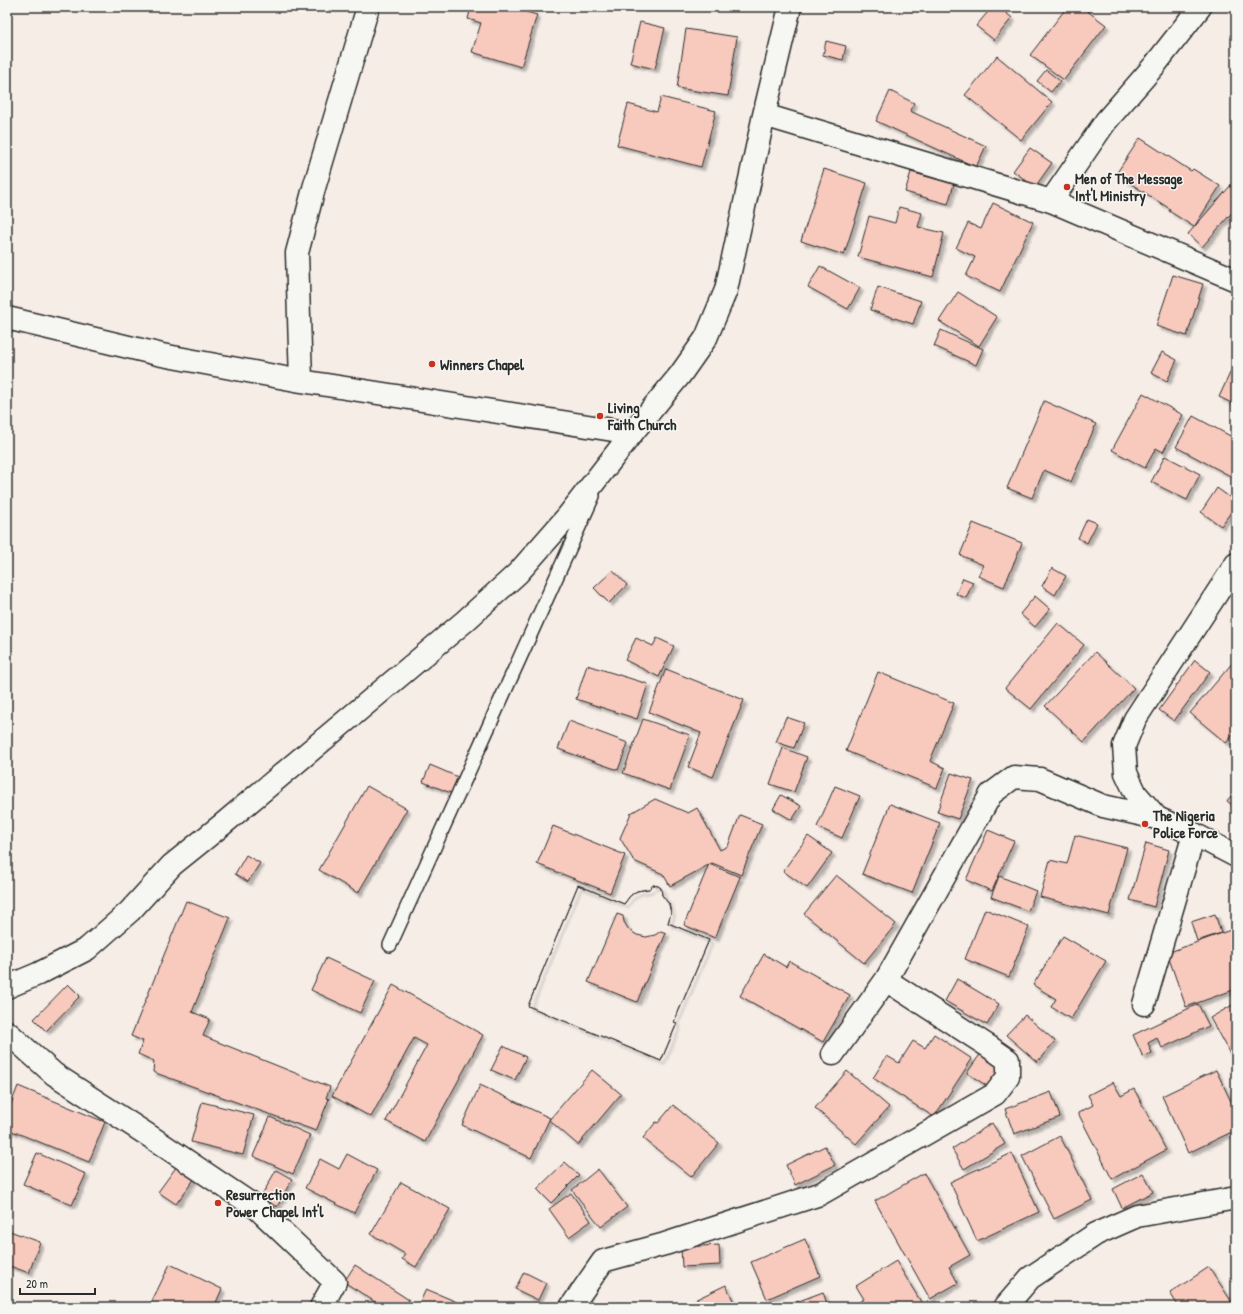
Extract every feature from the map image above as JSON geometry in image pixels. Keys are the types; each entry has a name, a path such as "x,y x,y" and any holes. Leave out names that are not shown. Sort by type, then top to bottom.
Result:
{"street":[{"path":"301,381 297,253 314,188 368,7"},
{"path":"7,987 38,974 87,949 130,911 172,865 459,626 518,573 568,516 632,433 680,375 706,338 726,290 764,115 790,7"},
{"path":"1051,201 1106,121 1154,66 1200,7"},
{"path":"764,115 1051,201 1236,280"},
{"path":"7,318 162,355 301,381 632,433"},
{"path":"1157,818 1136,794 1126,773 1124,746 1135,719 1236,564"},
{"path":"833,1054 886,980 991,794 1014,777 1040,779 1104,806 1157,818 1194,834 1236,856"},
{"path":"1144,1004 1194,834"},
{"path":"571,1307 603,1261 665,1244 820,1194 994,1094 1008,1077 1008,1060 886,980"},
{"path":"7,1032 54,1074 257,1208 335,1282 321,1307"},
{"path":"1005,1307 1030,1278 1096,1234 1137,1216 1236,1198"}],"lane":[{"path":"390,945 606,466"}],"building":[{"path":"471,7 509,7 537,15 521,67 472,52 481,23 468,19"},
{"path":"992,7 999,7 1012,18 994,40 976,26"},
{"path":"1067,7 1082,7 1106,25 1064,80 1030,55"},
{"path":"640,22 665,28 655,69 630,63"},
{"path":"686,29 737,37 728,96 677,88"},
{"path":"826,41 846,46 843,60 823,55"},
{"path":"997,56 1052,102 1021,140 965,95"},
{"path":"1046,70 1060,81 1051,92 1037,81"},
{"path":"890,91 914,103 910,111 986,146 976,167 876,121"},
{"path":"661,97 716,111 701,167 617,145 628,104 657,112"},
{"path":"1140,138 1191,171 1193,169 1220,186 1194,227 1169,211 1170,209 1116,174"},
{"path":"1030,148 1052,163 1035,187 1013,171"},
{"path":"824,169 867,183 844,255 801,241"},
{"path":"911,172 954,184 948,204 905,192"},
{"path":"1231,185 1236,189 1236,208 1202,247 1188,234"},
{"path":"993,203 1033,222 1000,292 966,276 975,257 956,248 968,223 981,229"},
{"path":"899,207 922,213 918,227 944,233 933,277 858,257 869,216 895,223"},
{"path":"820,266 860,288 848,309 808,287"},
{"path":"1173,275 1203,284 1187,336 1156,326"},
{"path":"878,287 921,301 913,324 870,310"},
{"path":"958,292 997,317 979,346 939,321"},
{"path":"941,330 983,349 976,365 934,346"},
{"path":"1162,352 1177,360 1167,381 1151,373"},
{"path":"1236,360 1236,405 1219,397"},
{"path":"1143,393 1183,415 1163,452 1156,448 1145,468 1112,450"},
{"path":"1044,401 1096,424 1071,482 1044,470 1032,498 1007,488"},
{"path":"1193,416 1236,439 1236,479 1176,447"},
{"path":"1165,456 1200,474 1187,500 1151,482"},
{"path":"1217,488 1236,502 1236,505 1221,526 1201,512"},
{"path":"1087,519 1097,523 1087,543 1078,538"},
{"path":"973,523 1022,543 1004,587 978,576 983,565 960,555"},
{"path":"1052,568 1066,576 1055,595 1042,586"},
{"path":"613,570 627,585 609,603 594,588"},
{"path":"963,578 973,582 966,598 956,594"},
{"path":"1035,596 1050,609 1035,627 1020,614"},
{"path":"1058,623 1084,645 1031,709 1005,688"},
{"path":"636,638 653,646 657,638 674,646 659,677 625,660"},
{"path":"1095,652 1134,688 1084,742 1045,706"},
{"path":"1195,660 1210,672 1174,721 1159,710"},
{"path":"1234,661 1236,663 1236,731 1226,743 1190,713"},
{"path":"587,665 648,684 637,719 576,699"},
{"path":"666,669 744,700 713,777 688,767 701,733 649,712"},
{"path":"878,672 954,703 930,761 945,768 937,788 846,751"},
{"path":"786,717 804,723 794,748 776,742"},
{"path":"643,719 690,735 670,790 623,773"},
{"path":"569,721 628,743 618,770 558,749"},
{"path":"783,748 807,757 794,792 770,784"},
{"path":"430,765 458,777 451,793 423,782"},
{"path":"951,773 973,780 958,819 937,812"},
{"path":"367,786 407,809 358,893 319,870"},
{"path":"835,786 860,796 842,838 817,827"},
{"path":"1236,790 1236,808 1227,801"},
{"path":"781,795 801,806 792,820 773,809"},
{"path":"655,799 688,813 697,808 720,850 728,846 740,815 762,824 741,875 712,863 670,886 663,874 634,861 620,838 631,813"},
{"path":"890,804 940,823 912,893 862,874"},
{"path":"553,826 625,855 610,893 537,864"},
{"path":"988,830 1014,841 992,891 966,880"},
{"path":"1075,835 1127,848 1109,915 1040,897 1050,860 1067,864"},
{"path":"808,836 832,853 807,888 783,871"},
{"path":"1146,843 1169,850 1154,907 1130,900"},
{"path":"246,855 260,863 248,882 235,874"},
{"path":"709,864 740,877 715,938 684,925"},
{"path":"836,875 896,924 864,963 804,914"},
{"path":"999,876 1036,891 1028,911 991,897"},
{"path":"578,885 624,904 630,896 637,891 649,889 653,885 658,886 661,888 662,895 669,904 671,913 668,923 709,940 674,1022 677,1023 661,1061 528,1006","holes":["617,914 623,916 624,922 629,930 637,935 646,937 655,935 661,931 666,933 637,1002 588,982"]},
{"path":"578,885 624,904 630,896 637,891 649,889 653,885 658,886 661,888 662,895 669,904 671,913 668,923 709,940 674,1022 677,1023 661,1061 528,1006"},
{"path":"186,901 230,918 192,1012 210,1019 203,1036 330,1087 326,1098 329,1099 316,1131 153,1072 154,1061 138,1054 143,1041 131,1036"},
{"path":"985,909 1029,927 1009,977 965,959"},
{"path":"1215,914 1221,933 1197,941 1191,922"},
{"path":"1236,928 1236,989 1186,1007 1167,953"},
{"path":"1063,936 1106,961 1071,1019 1051,1007 1056,999 1033,985"},
{"path":"764,954 786,967 789,961 850,995 823,1042 740,996"},
{"path":"326,958 375,981 360,1013 311,990"},
{"path":"957,979 999,1004 987,1025 945,1001"},
{"path":"68,984 80,996 46,1031 34,1019"},
{"path":"393,985 483,1035 425,1142 386,1121 427,1045 414,1038 371,1117 332,1096"},
{"path":"1236,1003 1236,1065 1210,1018"},
{"path":"1198,1004 1209,1026 1162,1048 1157,1038 1148,1043 1152,1053 1143,1057 1133,1035"},
{"path":"1025,1015 1055,1041 1037,1062 1006,1035"},
{"path":"934,1034 972,1059 934,1117 873,1078 887,1056 899,1063 913,1041 925,1048"},
{"path":"503,1046 526,1057 515,1080 491,1070"},
{"path":"981,1053 1001,1066 987,1086 967,1073"},
{"path":"592,1070 621,1094 578,1145 549,1120"},
{"path":"1216,1070 1236,1112 1236,1130 1188,1153 1162,1096"},
{"path":"847,1071 889,1107 856,1144 815,1108"},
{"path":"1113,1082 1121,1096 1134,1089 1166,1150 1112,1179 1078,1113 1093,1105 1088,1095"},
{"path":"480,1085 550,1118 531,1158 462,1125"},
{"path":"18,1086 105,1122 89,1162 7,1129 7,1114"},
{"path":"1051,1092 1060,1117 1014,1134 1005,1109"},
{"path":"202,1102 254,1115 243,1155 191,1142"},
{"path":"673,1105 719,1143 691,1177 643,1138"},
{"path":"270,1117 310,1135 293,1174 253,1156"},
{"path":"992,1123 1005,1144 964,1169 952,1149"},
{"path":"1060,1136 1092,1200 1054,1219 1022,1156"},
{"path":"825,1146 835,1165 795,1185 786,1165"},
{"path":"37,1153 86,1174 72,1205 23,1184"},
{"path":"1012,1153 1039,1212 977,1241 950,1182"},
{"path":"347,1154 377,1170 354,1213 305,1188 320,1159 339,1169"},
{"path":"565,1162 579,1175 551,1203 537,1189"},
{"path":"177,1166 195,1178 176,1204 158,1192"},
{"path":"598,1169 627,1207 601,1227 572,1190"},
{"path":"276,1170 292,1179 277,1207 261,1197"},
{"path":"924,1173 970,1255 949,1267 958,1283 930,1299 875,1201"},
{"path":"1143,1173 1153,1192 1122,1208 1113,1189"},
{"path":"401,1182 450,1209 416,1267 402,1259 405,1254 371,1234"},
{"path":"571,1193 591,1221 569,1237 549,1209"},
{"path":"7,1230 40,1242 29,1273 7,1265"},
{"path":"805,1239 820,1276 767,1299 751,1262"},
{"path":"719,1245 720,1265 682,1267 681,1247"},
{"path":"896,1261 924,1307 851,1307 864,1299 856,1286"},
{"path":"170,1264 222,1289 214,1307 149,1307"},
{"path":"355,1265 409,1300 405,1307 383,1307 344,1282"},
{"path":"1209,1267 1235,1307 1179,1307 1170,1293"},
{"path":"524,1272 546,1283 538,1300 515,1289"},
{"path":"726,1285 736,1307 682,1306"},
{"path":"426,1289 469,1307 418,1307"},
{"path":"823,1292 828,1307 783,1307"}],"place":[{"name":"Men of The Message Int'l Ministry","path":"1067,187"},
{"name":"Winners Chapel","path":"432,364"},
{"name":"Living Faith Church","path":"600,416"},
{"name":"The Nigeria Police Force","path":"1145,824"},
{"name":"Resurrection Power Chapel Int'l","path":"218,1203"}]}
